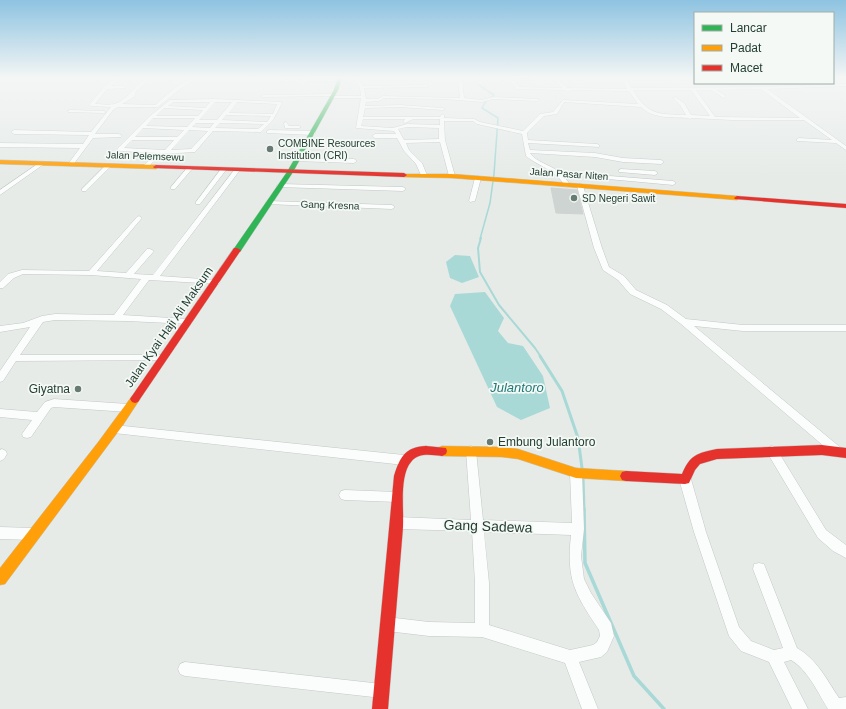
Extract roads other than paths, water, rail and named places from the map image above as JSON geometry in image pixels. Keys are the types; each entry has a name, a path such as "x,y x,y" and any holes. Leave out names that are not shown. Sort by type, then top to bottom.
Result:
{"street":[{"path":"73,111 109,112"},
{"path":"160,111 120,150 163,152 193,151 227,111"},
{"path":"145,167 177,139 204,111"},
{"path":"143,127 259,131 268,123 277,111"},
{"name":"Jalan Kyai Haji Ali Maksum","path":"0,579 114,429 290,172 325,111"},
{"path":"362,111 359,128 392,128 404,125 442,126"},
{"path":"443,111 442,140 452,176"},
{"path":"541,111 542,115"},
{"path":"524,133 542,115 555,114 557,111"},
{"path":"634,111 650,112 664,116 690,118 804,119"},
{"path":"686,111 690,118"},
{"path":"709,111 714,118"},
{"path":"794,111 846,148"},
{"path":"71,164 109,112"},
{"path":"225,114 274,116"},
{"path":"153,117 196,119 219,122 268,123"},
{"path":"361,118 473,120 479,123 490,124 524,133"},
{"path":"404,125 409,118"},
{"path":"386,119 400,136 407,151 417,160 424,175"},
{"path":"286,125 314,131 269,132 274,128 286,125"},
{"path":"14,132 119,136"},
{"path":"53,138 59,133"},
{"path":"524,133 527,151 530,157 560,174 567,185"},
{"path":"375,136 400,136"},
{"path":"131,138 177,139"},
{"path":"402,142 442,140"},
{"path":"799,140 838,142"},
{"path":"526,141 560,142 597,146"},
{"path":"560,142 562,155"},
{"path":"0,145 84,146"},
{"path":"527,151 562,155 598,155 617,159 660,162"},
{"path":"617,159 623,179"},
{"path":"297,160 354,161"},
{"path":"649,161 660,182"},
{"name":"Jalan Pelemsewu","path":"0,162 290,172"},
{"path":"0,193 41,164"},
{"path":"84,190 108,166"},
{"path":"173,188 189,169"},
{"path":"198,203 223,170"},
{"path":"116,318 179,247 237,170"},
{"path":"621,171 655,172"},
{"name":"Jalan Pasar Niten","path":"290,172 452,176 846,206"},
{"path":"472,200 478,178"},
{"path":"610,178 673,183"},
{"path":"641,181 645,191"},
{"path":"280,186 403,189"},
{"path":"580,186 599,250 606,268 621,278 633,292 664,307 684,322 841,452"},
{"name":"Gang Kresna","path":"268,203 392,207"},
{"path":"91,273 139,218"},
{"path":"129,275 150,251"},
{"path":"0,286 11,276 22,272 91,273 216,282"},
{"path":"113,283 120,275"},
{"path":"0,329 24,326 39,320 55,317 116,318 187,322"},
{"path":"0,378 3,370 14,358 39,320"},
{"path":"684,322 743,328 846,328"},
{"path":"14,358 162,358"},
{"path":"27,434 48,405 54,403 128,408"},
{"path":"0,413 40,416"},
{"path":"114,429 404,460"},
{"path":"792,653 774,657 746,646 734,631 700,532 685,479 692,462 701,457 717,454 822,450 841,452"},
{"path":"380,709 397,523 397,497 404,460 411,454 421,451 513,453 583,473 685,479"},
{"path":"471,451 482,584 482,630"},
{"path":"772,451 822,534 837,547 846,552"},
{"path":"387,624 429,629 482,630 570,657 596,652 602,647 607,636 606,628 586,598 578,580 575,556 583,473"},
{"path":"345,495 397,497"},
{"name":"Gang Sadewa","path":"397,523 578,529"},
{"path":"0,533 33,534"},
{"path":"759,569 792,653 808,664 840,707"},
{"path":"570,657 590,709"},
{"path":"774,657 800,709"},
{"path":"185,669 382,691"}],"water":[{"path":"455,255 470,256 479,277 462,283 450,278 446,262"},
{"name":"Julantoro","path":"485,292 504,318 498,331 508,343 523,346 543,376 550,408 521,420 497,407 450,306 455,294"}],"waterway":[{"path":"480,239 490,203 494,174 498,118 487,111"},
{"path":"481,238 478,248 480,272 499,305 541,357"},
{"path":"540,356 562,391 578,438 582,468"},
{"path":"583,477 584,510"},
{"path":"584,509 585,563 634,676 664,709"}],"place":[{"name":"COMBINE Resources Institution (CRI)","path":"270,149"},
{"name":"SD Negeri Sawit","path":"574,198"},
{"name":"Giyatna","path":"78,389"},
{"name":"Embung Julantoro","path":"490,442"}]}
